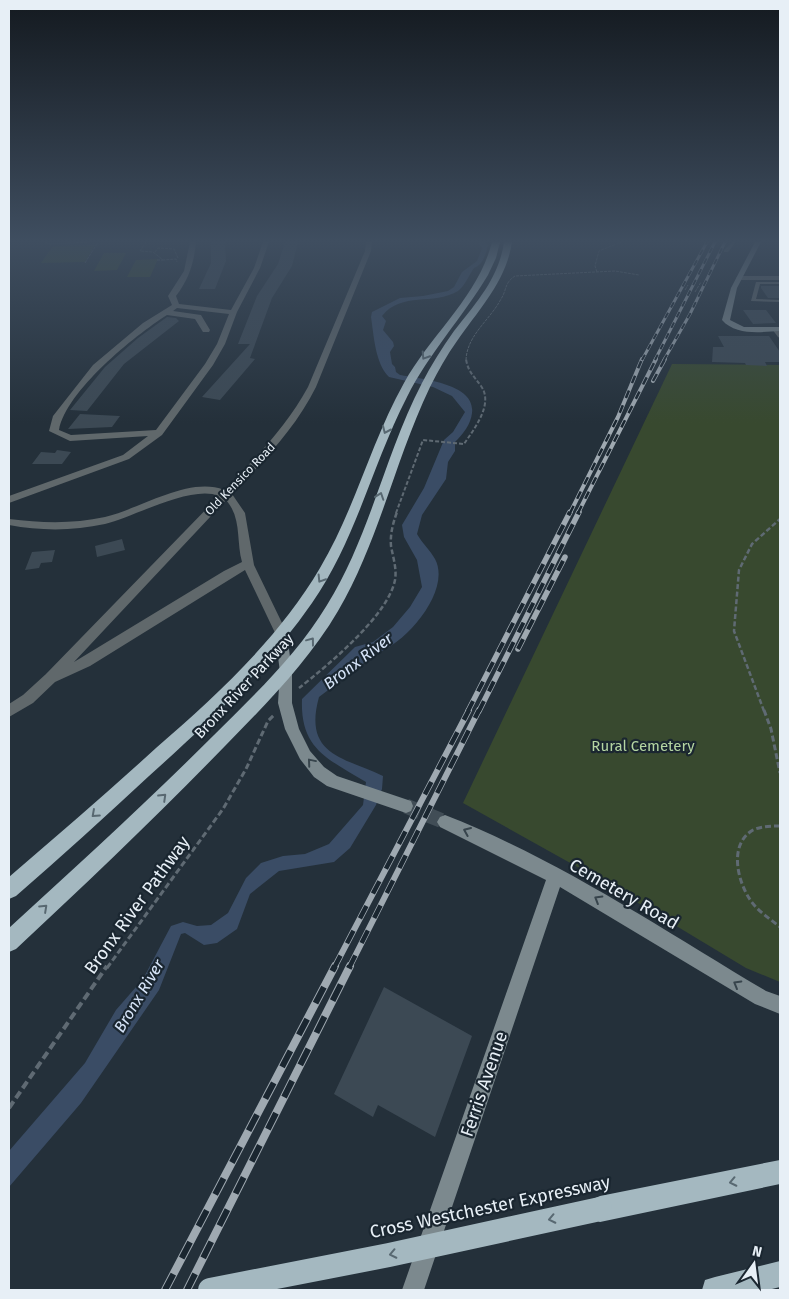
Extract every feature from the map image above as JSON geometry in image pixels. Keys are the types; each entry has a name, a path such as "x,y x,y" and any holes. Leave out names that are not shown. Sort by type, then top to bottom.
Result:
{"highway":[{"name":"Bronx River Parkway","path":"9,889 186,732 281,634 308,598 335,554 380,443 414,374 437,339 465,303"},
{"name":"Bronx River Parkway","path":"9,942 158,803 286,672 321,628 351,574 400,440 426,384 447,349 480,303"},
{"name":"Cross Westchester Expressway","path":"210,1290 389,1255 780,1172"},
{"path":"715,1290 780,1274"}],"street":[{"path":"9,500 126,457 159,433 209,365 221,344 238,303"},
{"name":"Old Kensico Road","path":"9,711 28,699 51,678 277,441 301,408 312,387 347,303"},
{"path":"730,303 725,315 726,320 730,324 744,328 778,329"},
{"path":"159,433 70,438 54,431 57,416 96,367 146,325 165,312 176,306 233,312"},
{"path":"198,317 203,309"},
{"path":"165,312 198,317 206,330"},
{"path":"9,522 51,526 83,524 122,516 191,491 209,490 225,495 237,505 248,564 273,612 281,634 286,672 285,703 292,729 305,755 319,772 332,781 406,806"},
{"name":"Old Kensico Road","path":"51,678 86,662 228,574 248,564"},
{"name":"Cemetery Road","path":"445,822 489,840 554,877 593,896 761,998 780,1005"},
{"name":"Ferris Avenue","path":"413,1290 554,877"}],"lane":[{"path":"778,329 780,336"}],"path":[{"path":"298,688 375,618 389,598 395,581 391,535 416,458 423,440 464,444 479,418 486,401 484,388 474,379 467,367 468,355 475,335 499,303"},
{"path":"780,518 752,544 739,570 734,631 771,729 780,773"},
{"name":"Bronx River Pathway","path":"9,1108 132,931 183,866 223,809 246,769 268,721 277,712"},
{"path":"780,826 758,828 746,836 738,848 736,864 740,881 750,899 764,915 780,926"}],"green space":[{"name":"Rural Cemetery","path":"672,364 780,365 780,982 746,968 590,874 463,803"}],"water":[{"name":"Bronx River","path":"391,303 403,303 390,308 382,316 386,321 383,330 394,346 390,352 392,364 396,372 400,375 445,384 456,389 465,395 471,403 472,413 466,429 455,442 455,451 448,462 446,479 422,515 417,534 435,559 439,572 432,600 423,615 400,639 377,653 319,697 316,716 317,731 322,742 330,751 341,758 383,776 382,789 376,805 350,848 334,862 279,871 250,894 237,929 217,943 204,945 185,933 181,934 159,990 81,1103 9,1187 9,1151 85,1063 116,1010 143,979 171,926 183,922 197,926 211,925 228,913 246,878 261,863 283,856 305,854 329,844 363,805 366,782 329,759 311,741 303,716 302,699 355,647 373,642 393,627 410,607 422,587 417,560 404,537 402,525 424,488 444,440 453,432 465,412 452,396 433,387 389,377 378,357 374,341 372,312"}],"building":[{"path":"254,303 270,303 250,358 255,359 220,400 202,397 250,344 238,344"},
{"path":"743,310 766,310 776,323 753,324"},
{"path":"167,317 176,318 179,321 124,364 87,411 70,410 105,367 138,338"},
{"path":"718,336 769,336 780,352 780,362 765,362 767,366 712,362 713,347 724,347"},
{"path":"80,414 120,416 112,427 68,429"},
{"path":"57,450 71,452 62,464 32,464 41,452 55,453"},
{"path":"122,539 125,550 97,557 95,546"},
{"path":"55,550 52,562 41,563 39,568 25,570 32,552"},
{"path":"384,987 472,1036 435,1137 378,1105 373,1117 334,1094"}],"tunnel":[{"path":"406,806 445,822"}],"railway":[{"path":"642,360 674,303"},
{"path":"655,360 684,303"},
{"path":"664,360 696,303"},
{"path":"570,513 618,417 642,359"},
{"path":"578,513 656,359"},
{"path":"653,381 665,359"},
{"path":"468,711 570,512"},
{"path":"479,711 579,512"},
{"path":"518,649 565,557"},
{"path":"334,968 469,710"},
{"path":"349,968 479,710"},
{"path":"165,1290 335,966"},
{"path":"187,1290 350,966"}]}
